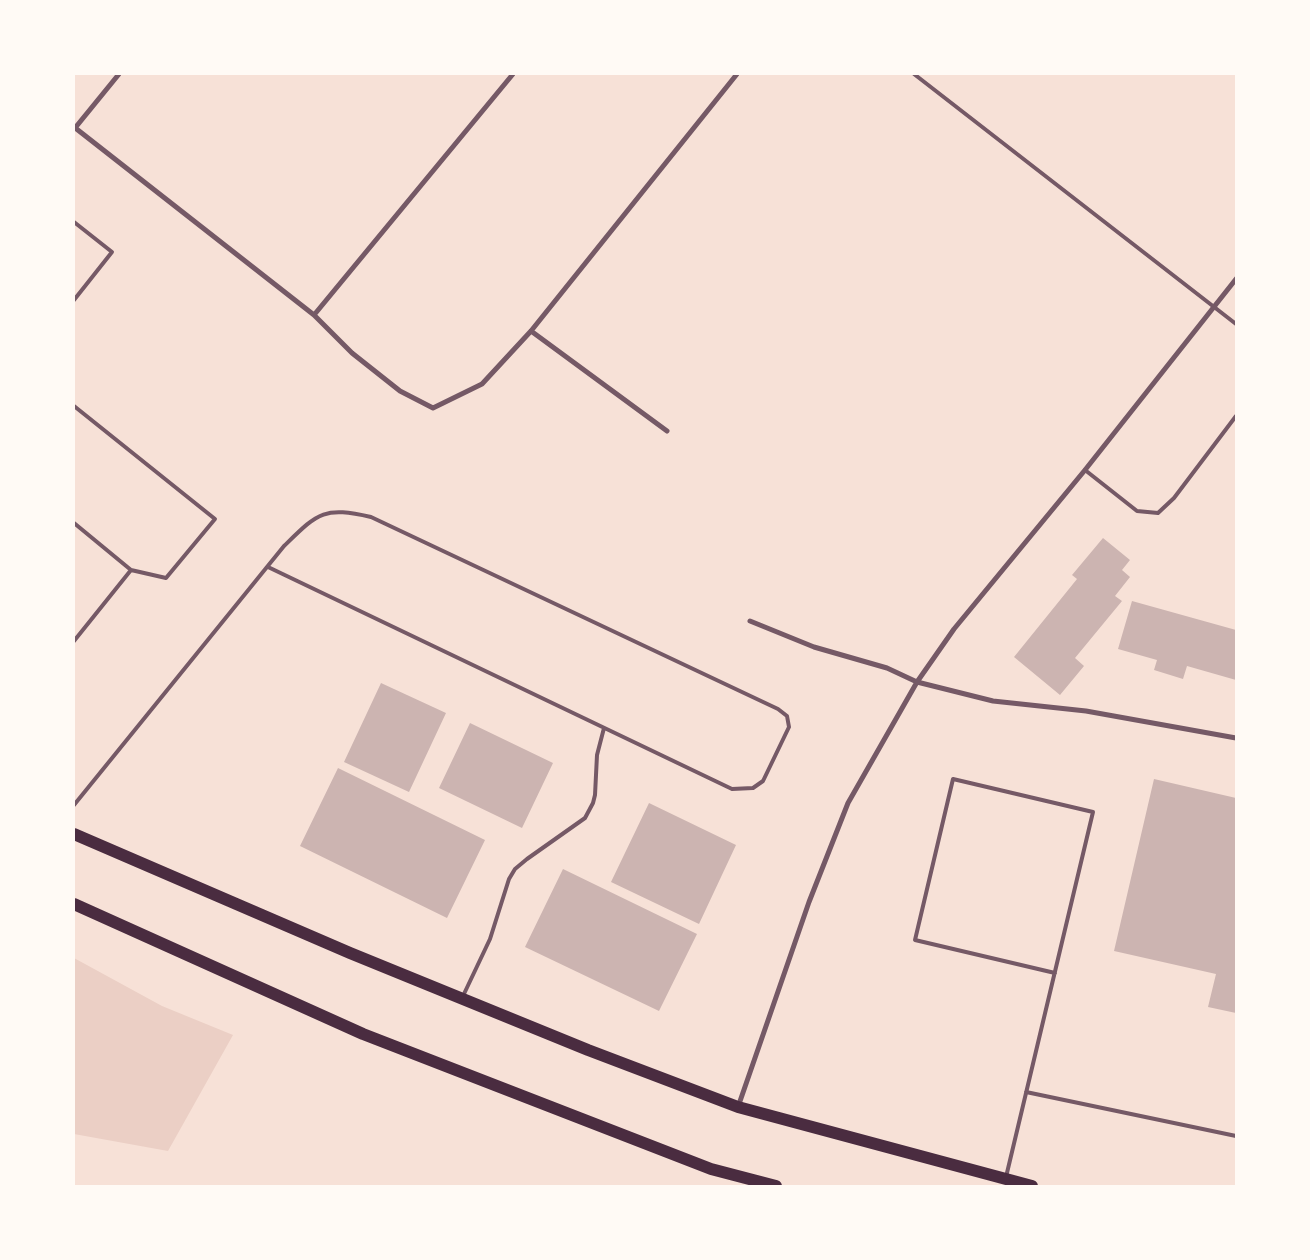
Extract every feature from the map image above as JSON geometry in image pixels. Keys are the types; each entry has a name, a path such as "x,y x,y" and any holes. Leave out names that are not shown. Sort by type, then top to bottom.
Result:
{"main road":[{"path":"74,834 341,949 588,1050 738,1107 1032,1186"},
{"path":"74,904 363,1034 711,1169 776,1186"}],"street":[{"path":"119,74 74,127 314,314 352,353 400,391 433,408 482,384 531,331 737,74"},
{"path":"314,314 513,74"},
{"path":"738,1107 809,902 848,803 917,682 954,629 1085,470 1236,279"},
{"path":"531,331 667,431"},
{"path":"750,621 814,647 887,668 917,682 994,702 1086,711 1236,738"}],"lane":[{"path":"914,74 1236,324"},
{"path":"74,222 112,252 74,300"},
{"path":"74,406 215,519 166,578 131,570 74,523"},
{"path":"1085,470 1137,511 1158,513 1174,498 1236,416"},
{"path":"74,805 284,546 312,520 323,514 346,512 371,517 778,709 787,716 789,727 763,781 753,788 732,789 268,567"},
{"path":"74,641 131,570"},
{"path":"462,998 490,939 509,879 515,869 585,818 593,803 597,755 604,728"},
{"path":"1006,1179 1026,1092 1055,973 1093,812 953,779 915,940 1055,973"},
{"path":"1026,1092 1236,1136"}],"shaded area":[{"path":"74,958 162,1006 233,1035 168,1151 74,1134"}],"building":[{"path":"1103,538 1130,560 1122,570 1130,577 1115,596 1122,601 1075,658 1084,666 1060,695 1014,657 1077,579 1072,575"},
{"path":"1132,601 1236,630 1236,680 1187,666 1183,679 1154,670 1157,660 1118,649"},
{"path":"381,683 446,713 409,792 344,762"},
{"path":"470,723 553,763 522,828 439,788"},
{"path":"338,768 485,840 447,918 300,846"},
{"path":"1154,779 1236,798 1236,1013 1208,1007 1216,974 1114,951"},
{"path":"649,803 736,845 699,924 611,882"},
{"path":"563,869 697,934 659,1011 525,947"}]}
